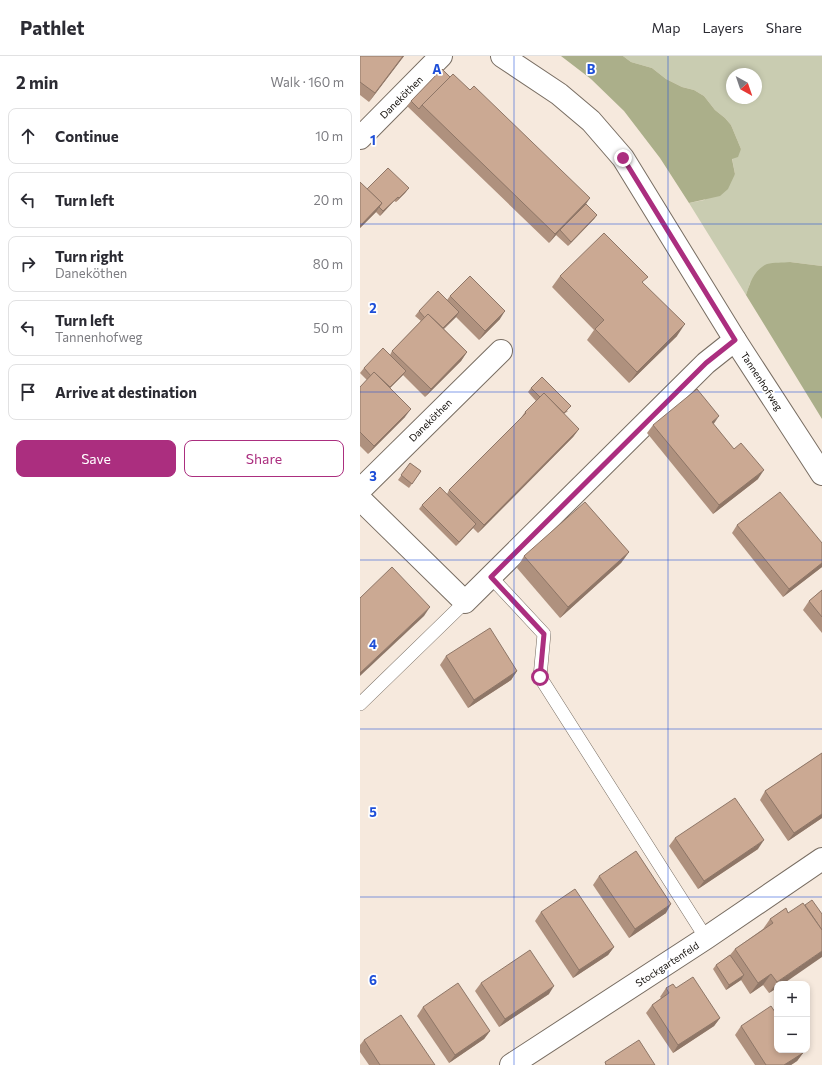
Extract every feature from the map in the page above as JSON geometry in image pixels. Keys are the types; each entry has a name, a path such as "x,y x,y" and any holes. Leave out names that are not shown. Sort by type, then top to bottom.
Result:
{"street":[{"name":"Daneköthen","path":"360,138 441,56"},
{"name":"Tannenhofweg","path":"502,56 559,94 591,121 623,158 735,340 822,474"},
{"path":"364,511 465,602 706,363 735,340"},
{"name":"Daneköthen","path":"360,490 500,351"},
{"name":"Stockgartenfeld","path":"511,1065 706,938 822,859"}],"lane":[{"path":"491,577 544,634 540,677 706,938"},
{"path":"360,704 465,602"}],"green space":[{"path":"561,56 623,56 631,62 652,68 666,79 682,87 694,90 704,96 715,110 731,125 741,149 738,157 732,159 735,174 728,189 720,196 689,203 660,158 624,111 591,79"},
{"path":"623,56 822,56 822,266 790,262 750,283 746,295 689,203 704,200 735,174 732,158 741,149 731,125 715,110 704,96 694,90 682,87 666,79 652,68 631,62"},
{"path":"790,262 822,266 822,419 746,295 753,277 767,264"}],"building":[{"path":"360,56 403,56 375,93 360,82"},
{"path":"442,69 450,77 419,109 411,101"},
{"path":"453,74 470,90 474,86 590,198 555,234 422,105"},
{"path":"388,168 409,188 383,211 379,207 382,203 367,189"},
{"path":"360,182 382,203 360,226"},
{"path":"586,204 597,215 571,242 560,230"},
{"path":"604,233 648,277 642,282 685,324 637,372 595,329 604,320 560,276"},
{"path":"470,276 505,311 485,331 450,296"},
{"path":"438,291 459,312 443,328 428,314 425,318 419,311"},
{"path":"428,314 467,352 431,389 392,351"},
{"path":"383,348 406,371 390,387 374,372 371,376 364,368"},
{"path":"374,372 411,409 374,446 360,432 360,387"},
{"path":"542,377 571,406 564,413 544,393 540,397 531,388"},
{"path":"697,389 719,416 712,422 734,449 741,443 764,470 719,505 653,425"},
{"path":"544,393 579,429 484,525 449,490"},
{"path":"410,463 421,471 412,484 401,475"},
{"path":"440,487 476,524 459,542 422,505"},
{"path":"780,492 822,543 822,563 789,589 737,525"},
{"path":"585,502 629,552 568,607 524,556"},
{"path":"392,567 430,607 360,673 360,598"},
{"path":"822,590 822,617 809,601"},
{"path":"490,628 517,671 474,700 446,656"},
{"path":"822,753 822,814 794,833 765,791"},
{"path":"735,798 764,840 704,881 675,838"},
{"path":"636,851 671,904 635,929 599,876"},
{"path":"575,889 614,947 579,970 541,912"},
{"path":"812,900 822,914 822,930 805,905"},
{"path":"803,903 822,930 822,951 778,981 776,981 771,974 758,983 735,949 773,923 770,919 786,908 788,913"},
{"path":"530,950 554,986 505,1019 481,983"},
{"path":"730,955 744,975 729,985 716,965"},
{"path":"693,977 720,1018 678,1045 652,1005 669,993 666,988 673,984 676,988"},
{"path":"458,983 490,1031 455,1055 423,1007"},
{"path":"771,1006 774,1010 774,1053 803,1053 784,1065 766,1065 741,1026"},
{"path":"401,1015 435,1065 380,1065 364,1040"},
{"path":"639,1040 655,1065 606,1065 605,1062"}],"route":[{"path":"540,677 544,634 491,577 706,363 735,340 623,158"}]}
